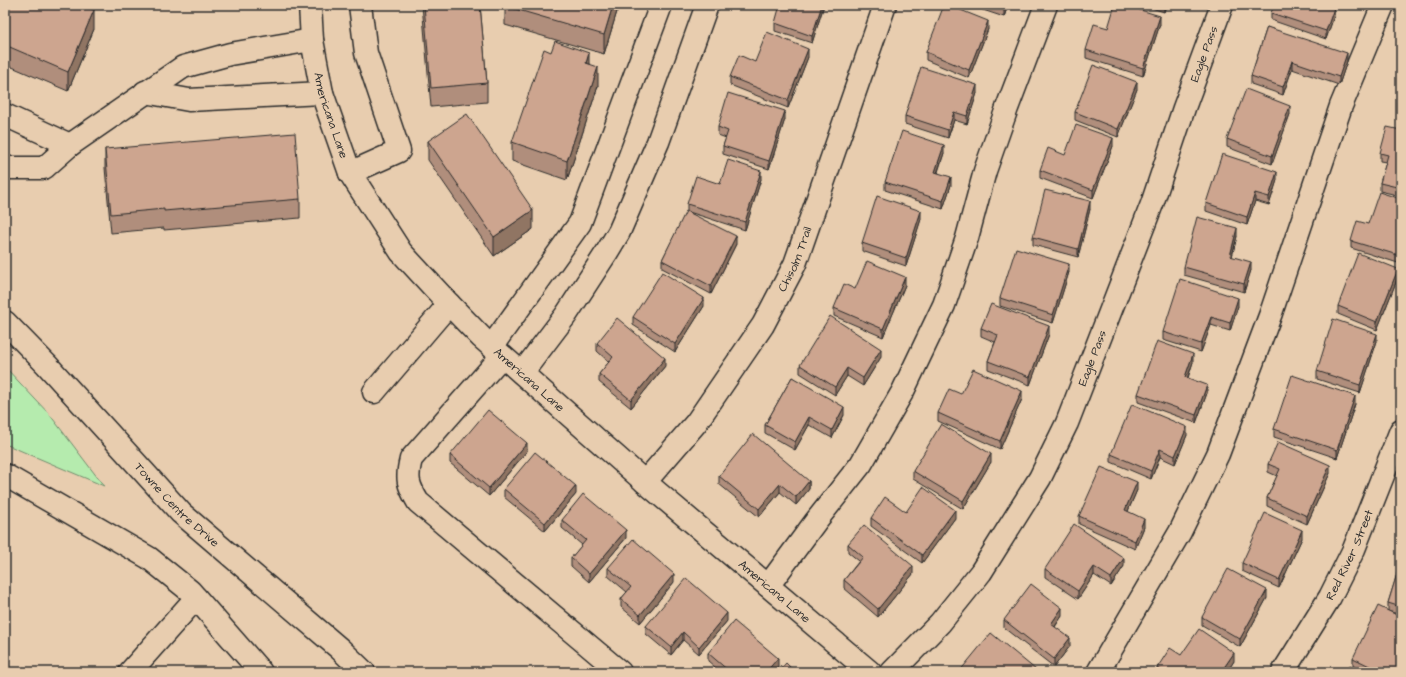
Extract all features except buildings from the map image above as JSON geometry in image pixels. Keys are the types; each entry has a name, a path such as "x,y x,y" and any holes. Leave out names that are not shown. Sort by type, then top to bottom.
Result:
{"street":[{"name":"Americana Lane","path":"310,5 312,40 322,92 350,173 401,252 482,338 645,482 870,672"},
{"path":"350,173 399,151 366,53 360,5"},
{"path":"620,672 418,502 409,487 408,470 411,459 497,351 580,224 660,5"},
{"path":"522,373 566,315 620,232 658,142 707,5"},
{"name":"Chisolm Trail","path":"645,482 700,416 763,325 794,264 885,5"},
{"path":"768,586 816,521 861,464 903,391 941,312 968,238 985,171 1046,5"},
{"name":"Eagle Pass","path":"892,672 940,623 981,572 1040,478 1067,423 1143,226 1222,5"},
{"path":"1098,672 1180,532 1218,454 1271,313 1341,106 1383,5"},
{"path":"5,168 44,168 70,145 183,67 230,54 312,40"},
{"path":"145,92 189,100 322,92"},
{"path":"5,115 70,145"},
{"path":"374,392 449,304"},
{"name":"Towne Centre Drive","path":"5,322 47,365 181,513 340,649 364,672"},
{"name":"Red River Street","path":"1283,672 1330,597 1354,549 1401,430"},
{"path":"5,475 149,558 190,591 262,672"},
{"path":"130,672 196,598"}],"green space":[{"path":"5,367 50,415 104,486 5,444"}]}
